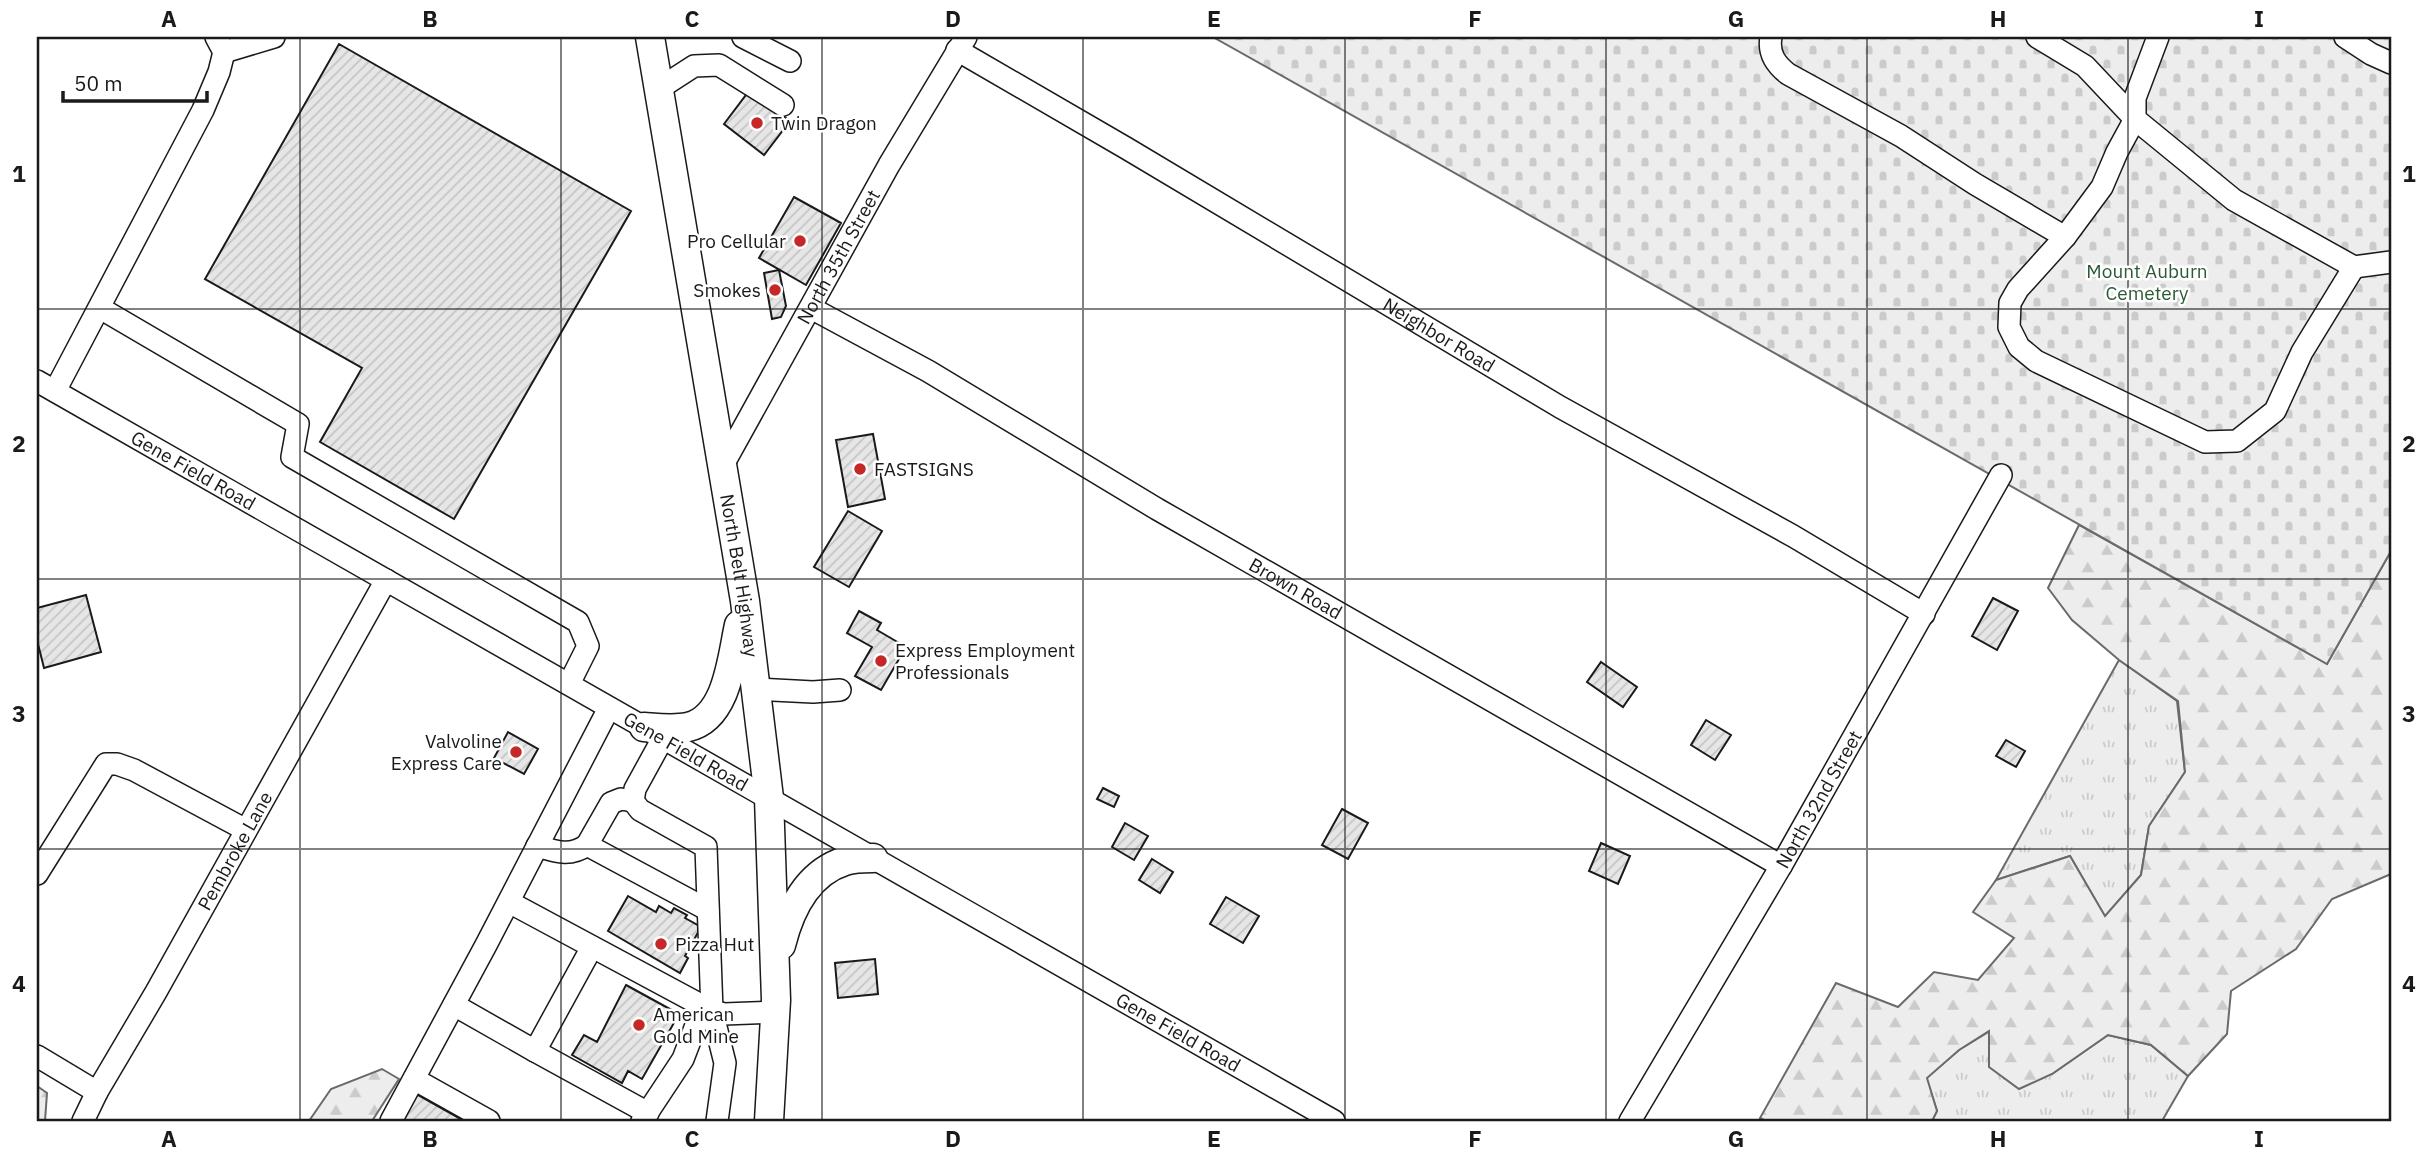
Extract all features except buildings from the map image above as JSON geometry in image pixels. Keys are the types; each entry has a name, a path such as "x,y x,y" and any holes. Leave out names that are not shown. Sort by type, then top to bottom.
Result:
{"main road":[{"name":"North Belt Highway","path":"650,37 745,601 768,798 775,968 769,1121"},
{"path":"653,733 690,727 709,714 722,694 730,673 745,601"},
{"path":"775,968 788,917 814,879 848,859 873,858"}],"street":[{"path":"46,386 100,308 203,110 219,72 220,44 274,37"},
{"path":"743,37 790,61"},
{"path":"1771,37 1769,47 1776,65 1788,74 1901,136 2065,237"},
{"path":"2037,37 2085,66 2135,119 2234,200 2354,267 2391,262"},
{"path":"2158,37 2135,98 2135,119 2102,187 2065,237 2018,289 2010,303 2009,327 2019,347 2059,373 2205,442 2237,440 2275,411 2302,352 2354,267"},
{"path":"2345,37 2391,63"},
{"name":"North 35th Street","path":"723,465 889,165 962,43"},
{"name":"Neighbor Road","path":"962,43 1126,148 1560,407 1793,536 1924,614"},
{"path":"660,88 694,66 719,65 783,105"},
{"path":"100,308 298,424 292,457 578,622 588,646 569,684"},
{"name":"Brown Road","path":"811,308 928,371 1157,509 1781,866"},
{"name":"Gene Field Road","path":"46,386 1334,1121"},
{"name":"North 32nd Street","path":"1630,1121 1781,866 2001,475"},
{"name":"Pembroke Lane","path":"83,1121 386,580"},
{"path":"755,689 813,692 840,690"},
{"path":"391,1121 609,708"},
{"path":"653,733 633,801 639,810 706,847 707,1009 725,1063 717,1121"},
{"path":"37,874 106,764 117,764 134,770 246,830"},
{"path":"537,846 561,853 576,853 587,845 611,803 621,799 633,801"},
{"path":"587,845 708,910"},
{"path":"509,901 707,1009 724,1014 775,1012"},
{"path":"535,1051 592,947"},
{"path":"454,1005 645,1117 683,1059 707,1009"},
{"path":"37,1056 97,1092"},
{"path":"414,1079 489,1121"}],"green space":[{"name":"Mount Auburn Cemetery","path":"1213,37 2391,37 2391,551 2327,664"},
{"path":"2079,525 2327,664 2391,551 2391,874 2332,899 2296,949 2231,991 2227,1034 2188,1076 2151,1045 2108,1035 2052,1074 2019,1089 1989,1067 1989,1031 1959,1050 1927,1078 1937,1111 1932,1121 1766,1121 1760,1118 1836,983 1898,1007 1934,972 1978,980 2014,938 1973,912 1996,880 2070,856 2105,916 2141,875 2149,826 2185,772 2178,701 2119,660 2072,620 2048,588"},
{"path":"2119,660 2177,701 2185,772 2149,826 2141,875 2105,917 2070,856 1996,880"},
{"path":"1990,1031 2052,1074 2108,1035 2151,1045 2188,1076 2162,1121 1932,1121 1937,1111 1926,1078 1959,1050"},
{"path":"382,1069 399,1079 372,1121 309,1121 331,1089"},
{"path":"37,1086 47,1093 45,1121 37,1121"}],"place":[{"name":"Twin Dragon","path":"757,123"},
{"name":"Pro Cellular","path":"800,241"},
{"name":"Smokes","path":"775,290"},
{"name":"FASTSIGNS","path":"860,469"},
{"name":"Express Employment Professionals","path":"881,661"},
{"name":"Valvoline Express Care","path":"516,752"},
{"name":"Pizza Hut","path":"661,944"},
{"name":"American Gold Mine","path":"639,1025"}]}
